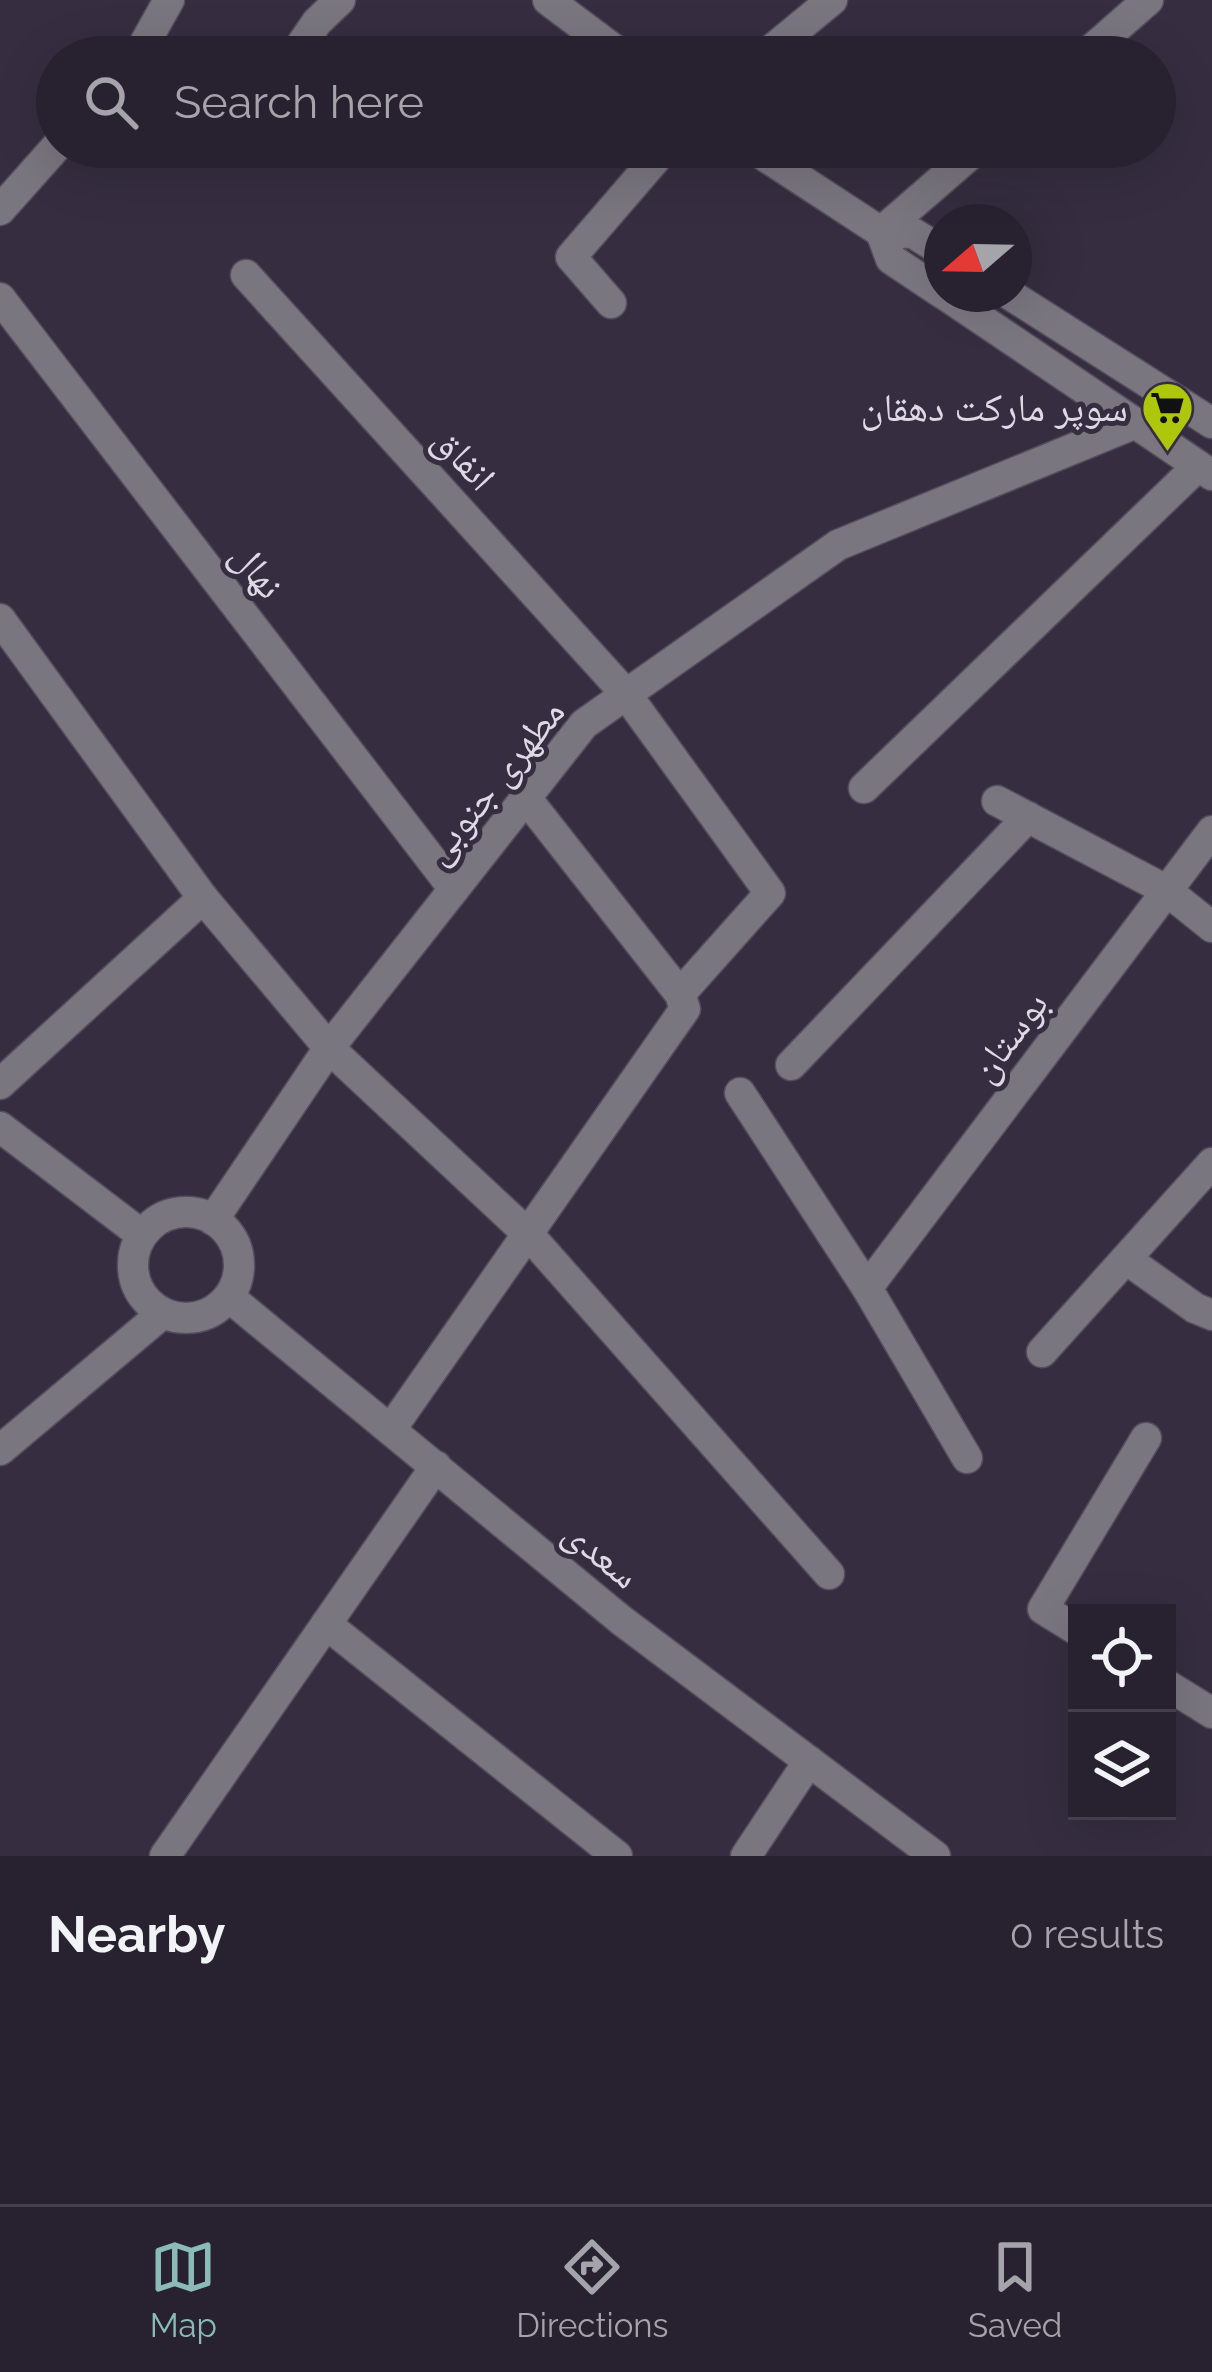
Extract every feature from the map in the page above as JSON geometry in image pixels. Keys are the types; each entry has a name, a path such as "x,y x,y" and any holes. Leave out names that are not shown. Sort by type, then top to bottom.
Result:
{"street":[{"path":"149,36 169,0"},
{"path":"307,36 340,0"},
{"path":"548,0 596,36"},
{"path":"788,36 832,0"},
{"path":"1107,36 1148,0"},
{"path":"0,210 37,168"},
{"path":"611,303 571,257 648,168"},
{"path":"783,168 880,232 913,233 924,240"},
{"path":"880,232 955,168"},
{"path":"880,232 891,259 924,281"},
{"name":"انفاق","path":"247,275 626,694 770,893 680,994"},
{"name":"نهال","path":"0,298 454,889"},
{"path":"1032,309 1212,423"},
{"path":"864,788 1205,470 971,312"},
{"name":"مطهری جنوبی","path":"213,1220 329,1048 584,724 838,545 1136,423"},
{"path":"0,619 203,898 329,1048 529,1235 829,1574"},
{"path":"391,1429 685,1009 680,994 526,798"},
{"path":"997,801 1166,890 1212,927"},
{"path":"790,1064 1028,818"},
{"name":"بوستان","path":"867,1288 1212,831"},
{"path":"0,1084 203,898"},
{"path":"740,1093 867,1288 967,1458"},
{"path":"0,1126 142,1235"},
{"path":"1042,1352 1212,1163"},
{"path":"182,1212 213,1220 235,1246 236,1281 229,1297 199,1317 180,1319 163,1313 137,1288 133,1270 142,1235 166,1216 182,1212"},
{"path":"1126,1258 1212,1315"},
{"name":"سعدی","path":"229,1297 621,1620 935,1856"},
{"path":"0,1450 163,1313"},
{"path":"1068,1624 1043,1609 1146,1438"},
{"path":"165,1856 436,1466"},
{"path":"326,1624 617,1856"},
{"path":"1176,1690 1211,1709"},
{"path":"746,1856 809,1762"}],"place":[{"name":"سوپر مارکت دهقان","path":"1167,453"}]}
